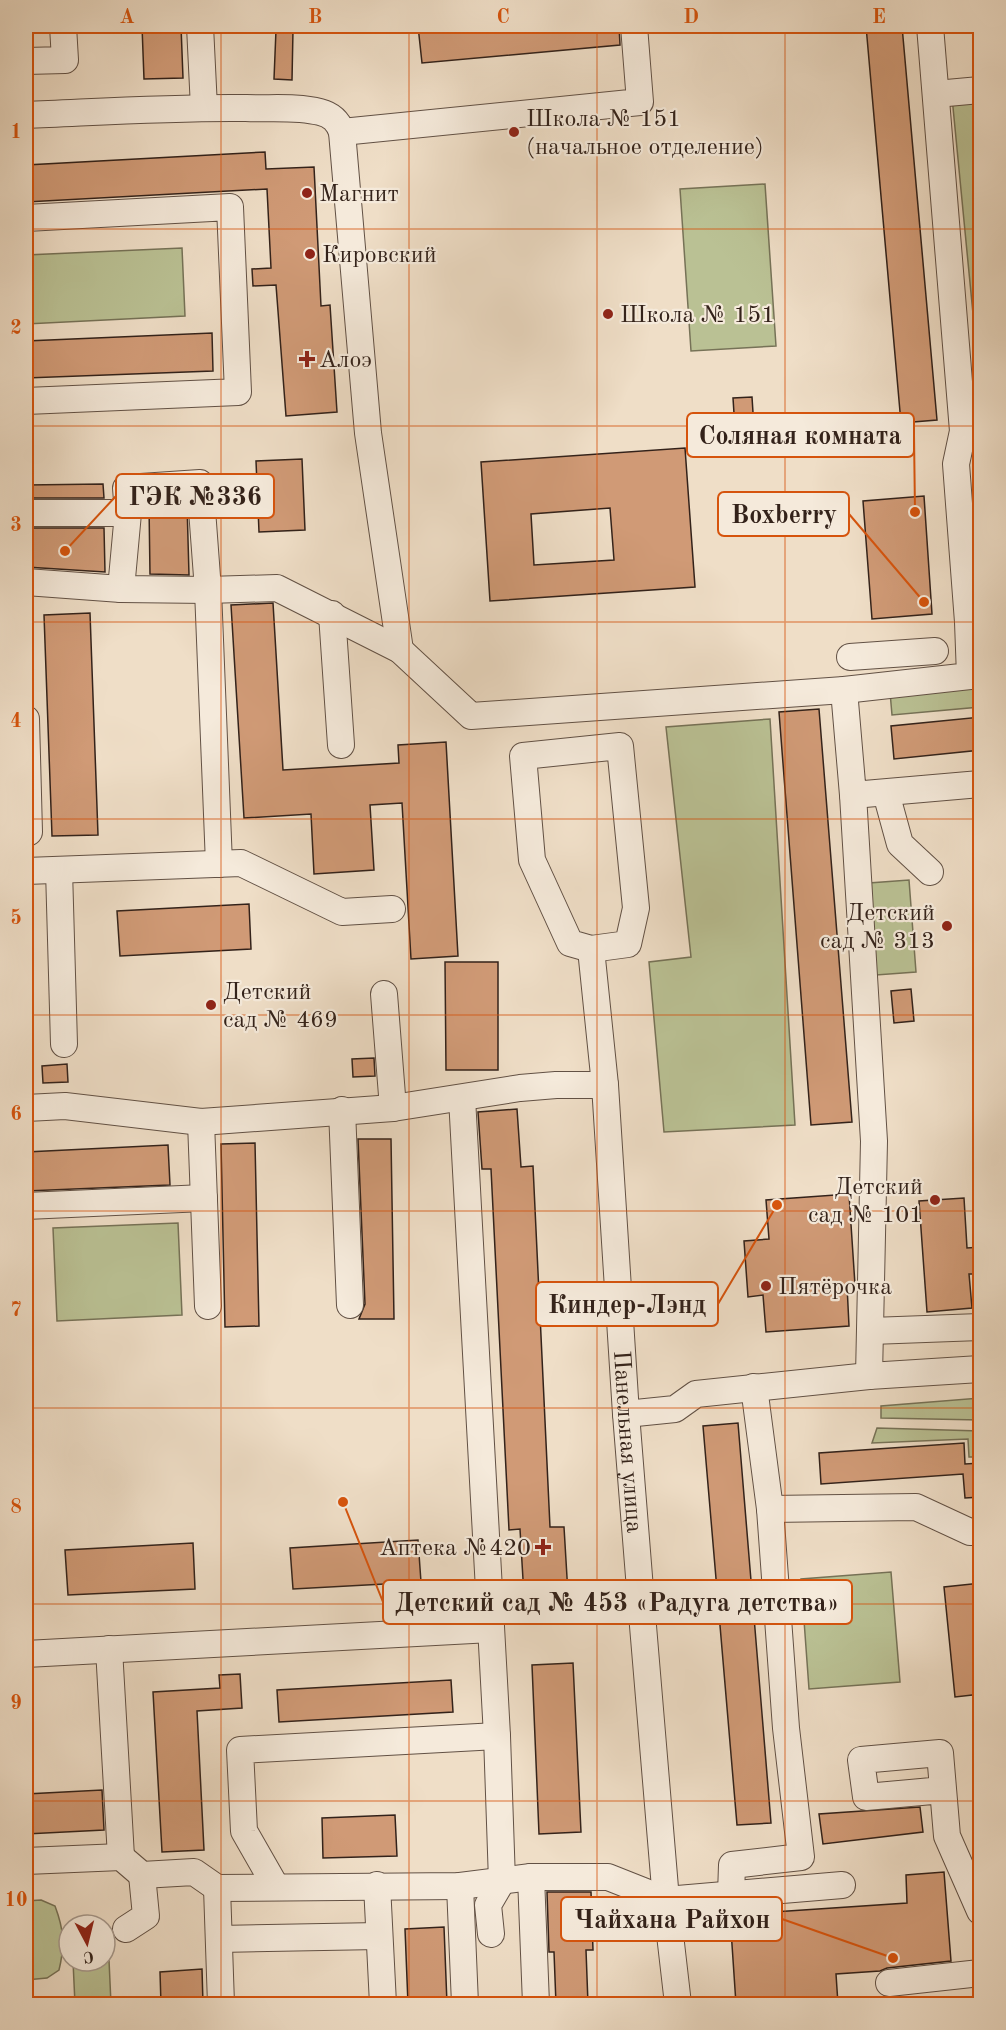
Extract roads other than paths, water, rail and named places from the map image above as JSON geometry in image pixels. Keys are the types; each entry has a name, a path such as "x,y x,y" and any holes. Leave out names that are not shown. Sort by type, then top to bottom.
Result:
{"street":[{"path":"26,61 65,60 63,26"},
{"path":"200,26 204,108"},
{"path":"342,132 640,102 634,26"},
{"path":"26,582 121,589 277,588 400,650 471,716 844,690 970,676 974,621 956,464 963,431 930,26"},
{"path":"936,94 981,90"},
{"path":"26,115 204,108 319,111 330,115 338,123 342,132 368,433 400,650"},
{"path":"26,218 230,207 238,392 26,401"},
{"path":"121,589 128,513 126,488 200,483 208,590 219,864"},
{"path":"26,513 128,513"},
{"path":"332,614 342,745"},
{"path":"850,657 935,651"},
{"path":"844,690 853,795 874,1141 869,1376"},
{"path":"26,719 29,832"},
{"path":"620,746 636,908 628,944 591,949 570,943 532,860 523,756 620,746"},
{"path":"853,795 981,784"},
{"path":"886,793 900,844 930,872"},
{"path":"26,871 241,863 342,912 392,909"},
{"path":"59,870 64,1044"},
{"name":"Панельная улица","path":"591,949 605,1086 626,1414 666,1900 678,2004"},
{"path":"384,994 393,1108"},
{"path":"26,1108 65,1106 201,1122 393,1108 520,1088 556,1085 605,1086"},
{"path":"462,1098 497,1736 502,1881 488,1905 491,1934"},
{"path":"342,1110 350,1305"},
{"path":"201,1122 208,1306"},
{"path":"26,1206 204,1198"},
{"path":"871,1331 981,1327"},
{"path":"626,1414 675,1409 696,1394 869,1376 981,1369"},
{"path":"731,1895 732,1865 801,1857 786,1728 770,1509 754,1387"},
{"path":"770,1509 916,1507 970,1532 981,1531"},
{"path":"26,1654 491,1629"},
{"path":"110,1649 121,1857"},
{"path":"276,1887 244,1831 240,1750 497,1736"},
{"path":"943,1790 947,1836 981,1911"},
{"path":"26,1861 121,1857 142,1875 146,1916 126,1929"},
{"path":"142,1875 194,1872 217,1888 460,1886 531,1876 608,1877 666,1900 842,1885"},
{"path":"531,1876 536,2004"},
{"path":"377,1885 383,2004"},
{"path":"460,1886 465,2004"},
{"path":"217,1888 221,2004"},
{"path":"219,1939 379,1936"},
{"path":"889,1983 981,1973"}],"place":[{"name":"Школа № 151 (начальное отделение)","path":"514,132"},
{"name":"Магнит","path":"307,193"},
{"name":"Кировский","path":"310,254"},
{"name":"Школа № 151","path":"608,314"},
{"name":"Алоэ","path":"307,359"},
{"name":"Соляная комната","path":"915,512"},
{"name":"ГЭК №336","path":"65,551"},
{"name":"Boxberry","path":"924,602"},
{"name":"Детский сад № 313","path":"947,926"},
{"name":"Детский сад № 469","path":"211,1005"},
{"name":"Детский сад № 101","path":"935,1200"},
{"name":"Киндер-Лэнд","path":"777,1205"},
{"name":"Пятёрочка","path":"766,1286"},
{"name":"Детский сад № 453 «Радуга детства»","path":"343,1502"},
{"name":"Аптека №420","path":"543,1547"},
{"name":"Чайхана Райхон","path":"893,1958"}]}
